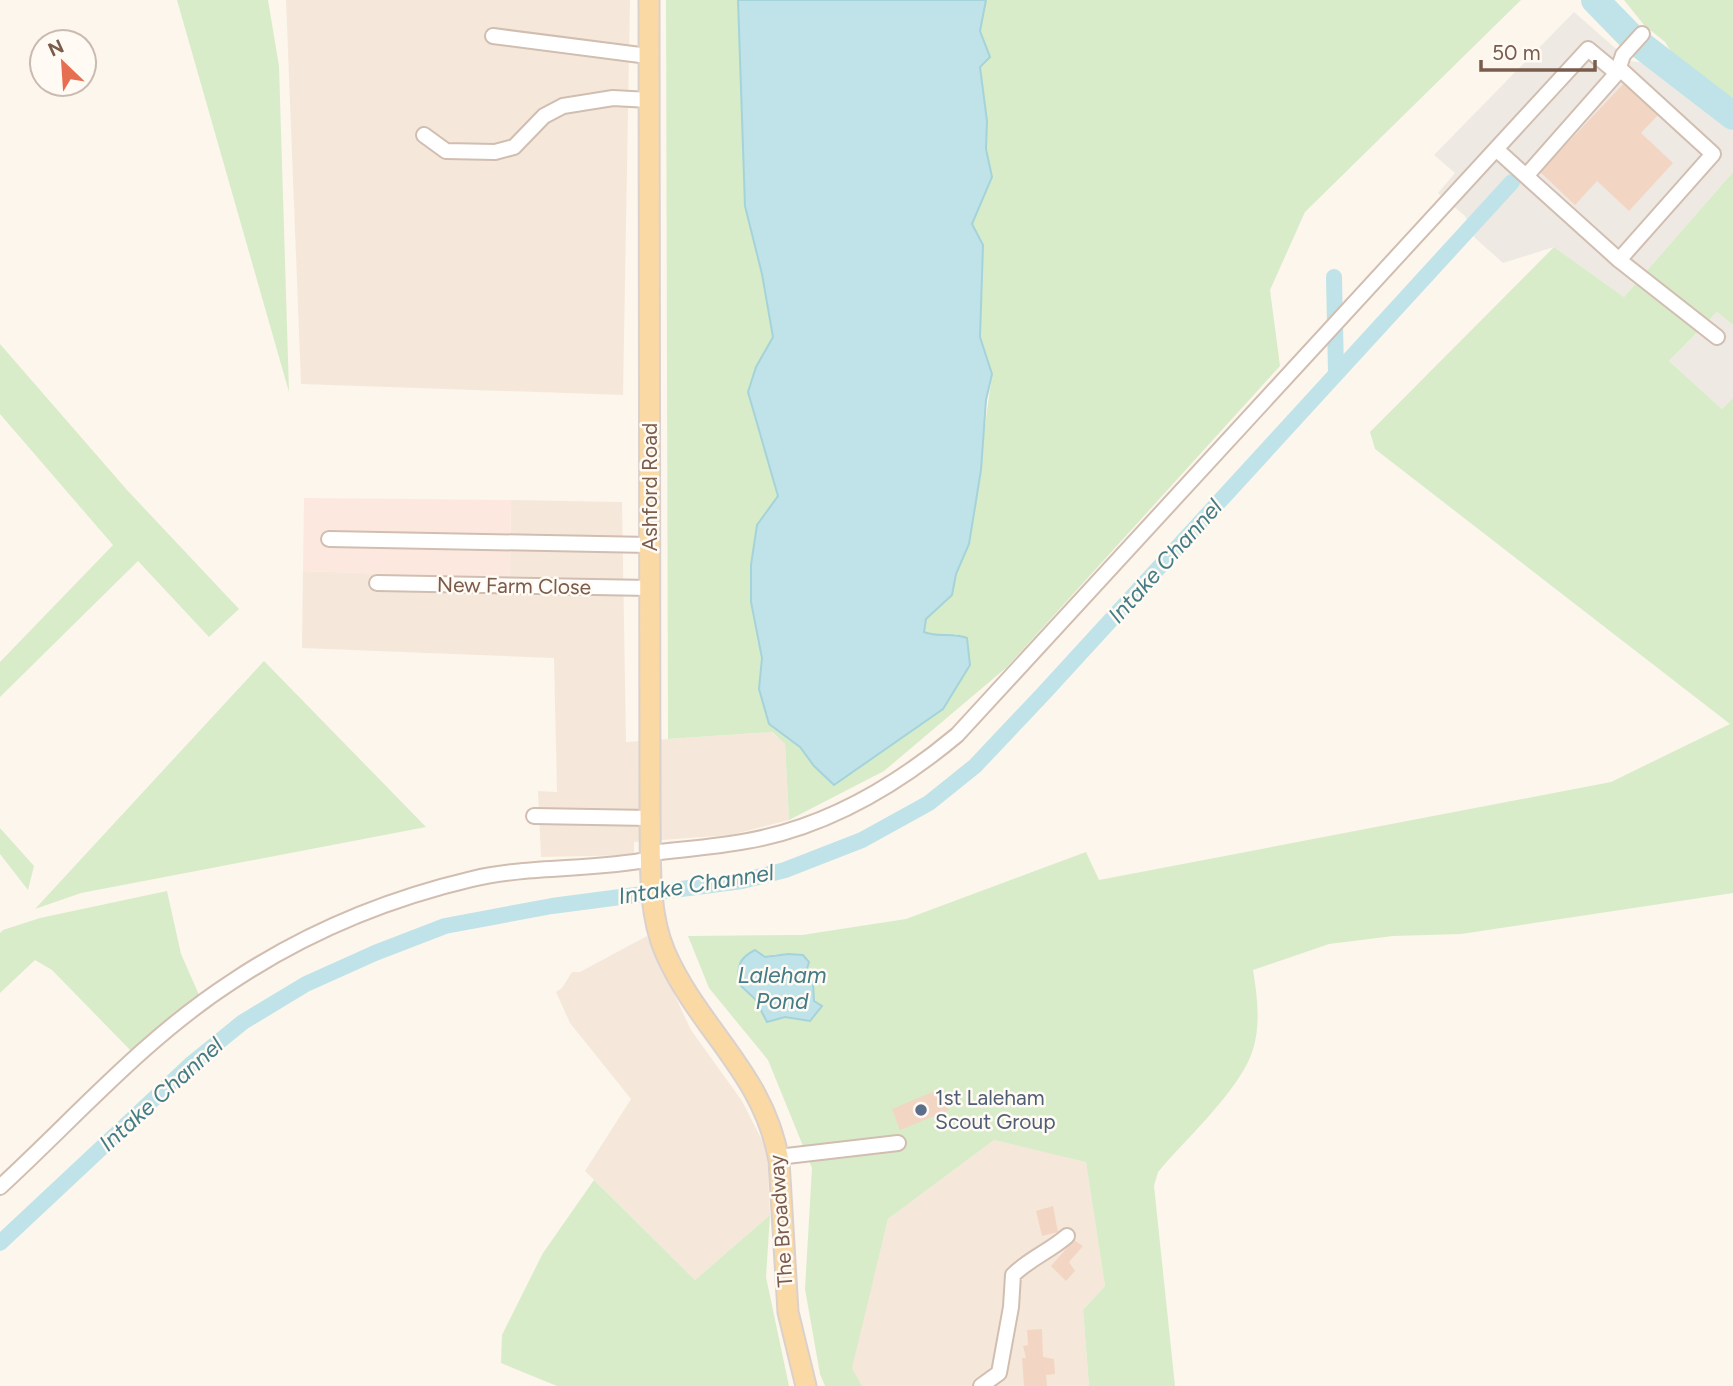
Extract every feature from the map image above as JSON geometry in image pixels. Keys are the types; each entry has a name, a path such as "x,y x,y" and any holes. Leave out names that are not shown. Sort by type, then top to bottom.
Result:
{"main road":[{"name":"Ashford Road","path":"649,0 650,818 656,918"},
{"name":"The Broadway","path":"656,918 664,950 695,1007 753,1086 767,1112 778,1157 788,1312 806,1386"}],"street":[{"path":"1526,176 1618,71 1623,55 1642,34"},
{"path":"493,36 524,45 648,56"},
{"path":"0,1187 173,1027 228,984 291,947 362,914 475,878 530,869 651,860 749,841 805,825 870,799 920,766 957,735 1588,49 1618,71 1713,154 1619,260"},
{"path":"424,135 446,151 495,152 514,146 544,116 563,106 613,98 649,100"},
{"path":"1496,149 1619,260 1717,337"},
{"path":"329,539 650,545"},
{"name":"New Farm Close","path":"377,583 651,588"},
{"path":"534,816 650,818"},
{"path":"778,1157 898,1143"},
{"path":"981,1386 999,1373 1011,1307 1010,1287 1013,1275 1024,1264 1047,1254 1067,1236"}],"shaded area":[{"path":"286,0 630,0 623,395 301,384"},
{"path":"1574,12 1630,61 1646,63 1733,131 1733,172 1624,297 1554,247 1503,263 1475,238 1465,216 1438,193 1455,173 1434,155"},
{"path":"1717,312 1733,325 1733,398 1722,409 1669,361"},
{"path":"304,498 511,500 510,578 303,571"},
{"path":"511,500 622,502 626,742 771,732 785,744 789,820 731,835 634,842 634,855 541,857 538,791 557,792 554,658 302,648 303,571 510,578"},
{"path":"647,936 691,1030 742,1101 767,1150 770,1215 695,1280 585,1171 631,1099 570,1023 556,992 562,988 572,972 580,972"},
{"path":"994,1140 1086,1161 1105,1286 1083,1310 1089,1386 862,1386 851,1368 888,1219"}],"green space":[{"path":"177,0 268,0 279,66 289,392"},
{"path":"666,0 738,0 745,206 762,274 773,337 756,367 778,496 757,525 751,602 762,658 759,689 769,724 800,747 814,766 834,784 943,709 958,634 938,637 924,633 926,619 952,595 956,574 969,544 992,374 980,337 983,245 972,224 992,177 986,149 987,121 980,67 990,57 980,31 986,0 1521,0 1305,212 1270,290 1280,366 1007,667 884,771 789,820 785,744 772,732 668,739"},
{"path":"1624,0 1733,0 1733,108 1679,64 1665,42 1644,25"},
{"path":"1733,172 1733,325 1717,312 1669,361 1722,409 1733,398 1733,893 1461,934 1393,936 1329,944 1253,970 1257,1028 1248,1062 1219,1105 1158,1172 1154,1186 1175,1386 1089,1386 1083,1310 1105,1286 1086,1162 994,1140 888,1219 852,1368 862,1386 825,1386 820,1374 805,1289 812,1168 768,1060 709,988 688,936 802,935 906,919 1086,852 1099,880 1611,782 1730,724 1375,449 1370,432 1554,247 1624,297","holes":["776,954 797,967 809,979 813,995 809,1021 785,1017 768,1022 755,999 738,983 765,957"]},
{"path":"0,344 127,490 239,609 209,637 138,561 0,697 0,662 113,545 0,414"},
{"path":"264,661 426,827 81,893 35,909"},
{"path":"0,828 34,866 28,890 0,854"},
{"path":"167,891 181,954 200,997 134,1054 52,970 35,960 0,993 0,933 3,930 40,918"},
{"path":"594,1180 695,1280 770,1215 766,1277 789,1386 557,1386 501,1363 502,1335 543,1253"}],"water":[{"path":"738,0 986,0 980,31 990,57 980,67 987,121 986,149 992,177 972,224 983,245 980,337 992,374 986,400 981,470 969,544 956,574 952,595 926,619 924,632 967,638 970,665 943,709 834,785 814,766 800,747 769,724 759,689 762,658 751,602 751,565 757,525 778,496 748,392 756,367 773,337 762,274 745,206"},
{"name":"Laleham Pond","path":"755,950 765,957 803,955 809,962 806,972 813,983 814,1001 822,1006 810,1021 785,1017 767,1022 755,999 738,983 740,963"}],"building":[{"path":"1626,81 1660,113 1641,133 1673,163 1629,211 1597,181 1575,205 1540,172"},
{"name":"1st Laleham Scout Group","path":"940,1089 949,1110 900,1130 892,1109"},
{"path":"1053,1206 1058,1232 1042,1236 1036,1211"},
{"path":"1074,1240 1083,1246 1069,1262 1075,1271 1066,1281 1051,1266"},
{"path":"1042,1329 1043,1357 1054,1359 1055,1374 1046,1375 1047,1386 1024,1386 1022,1358 1026,1358 1023,1346 1028,1345 1027,1330"}],"waterway":[{"path":"1595,0 1634,40"},
{"path":"1637,42 1733,116"},
{"name":"Intake Channel","path":"0,1243 190,1065 243,1022 306,984 445,926 552,906 742,881 785,870 862,840 929,803 975,766 1044,693 1512,182"},
{"path":"1334,277 1336,372"}],"place":[{"name":"1st Laleham Scout Group","path":"921,1110"}]}
